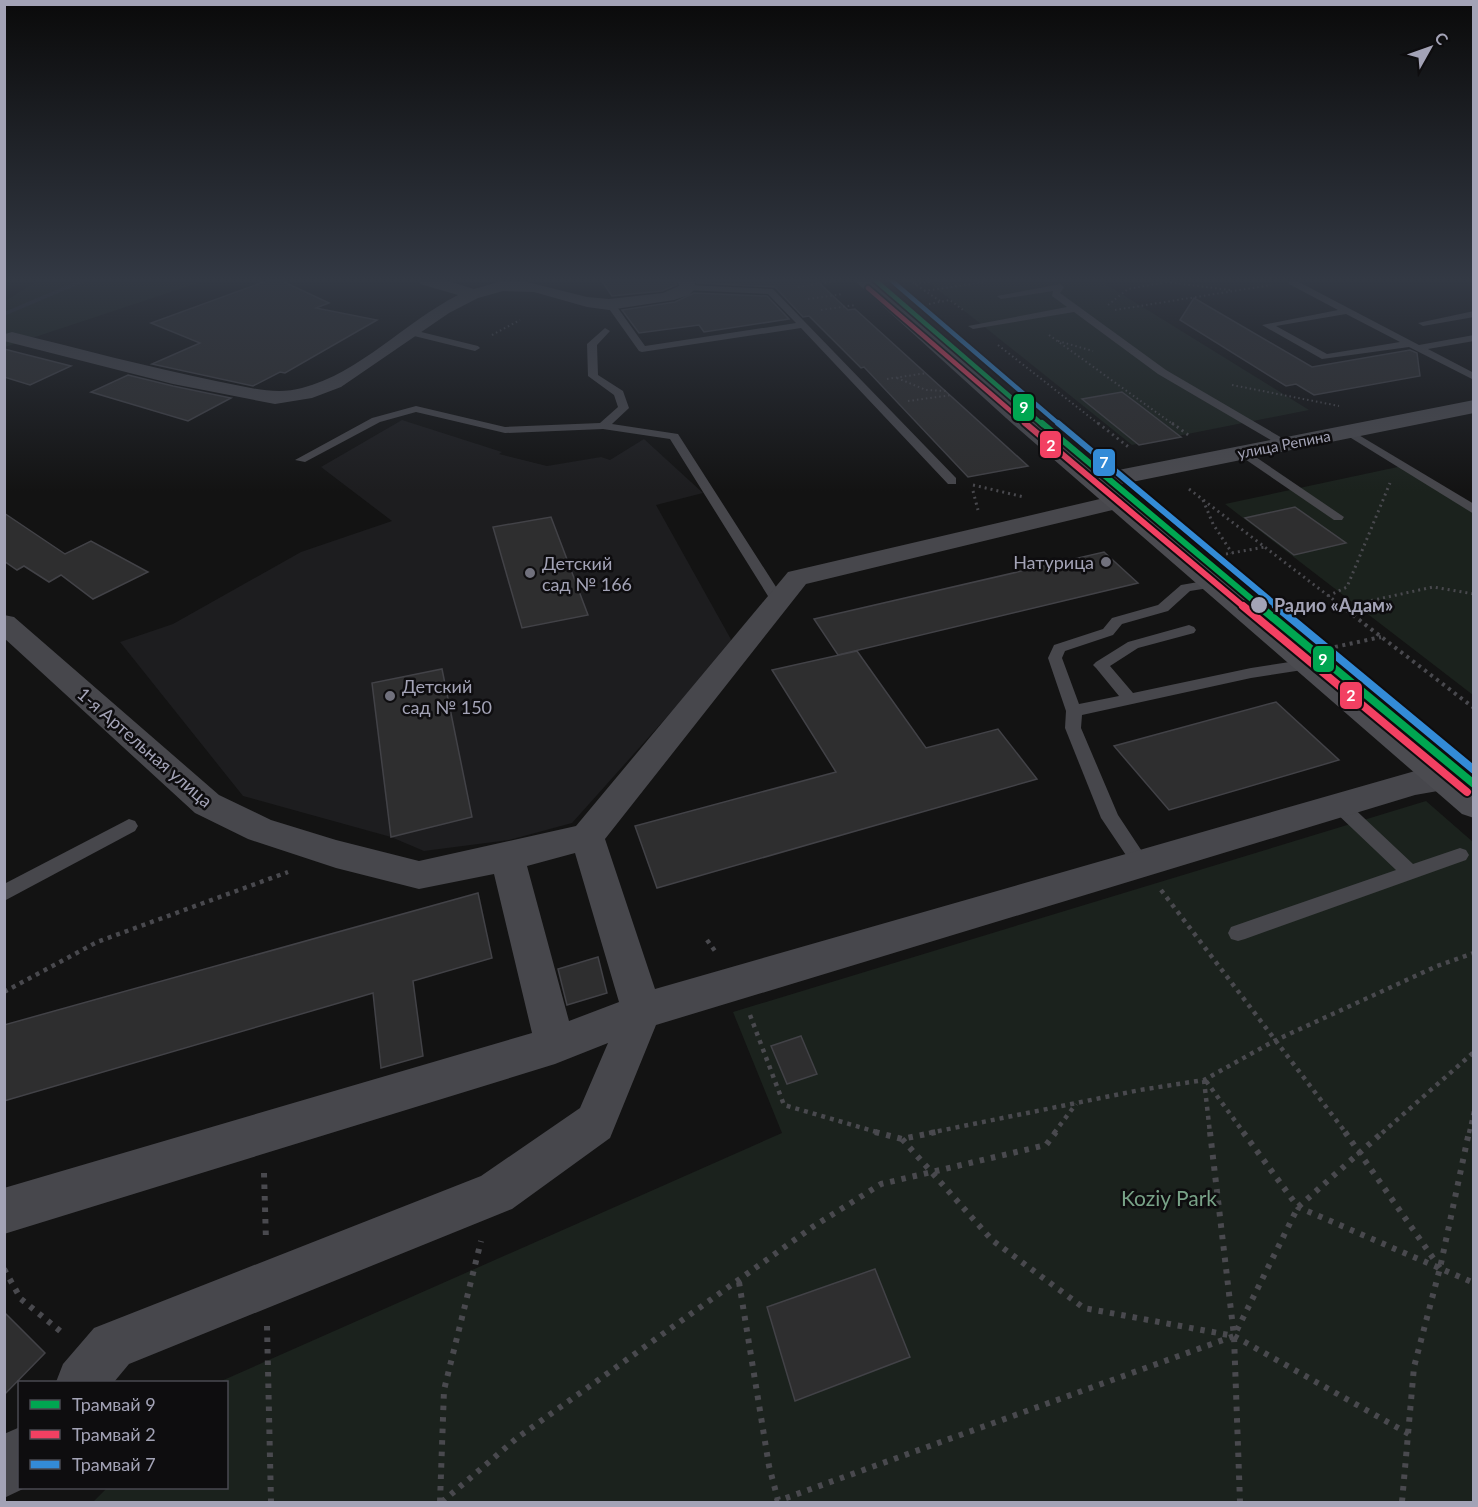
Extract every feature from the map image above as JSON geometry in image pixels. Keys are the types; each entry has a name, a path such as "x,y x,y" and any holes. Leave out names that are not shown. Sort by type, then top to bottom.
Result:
{"street":[{"path":"62,350 173,378 275,398 292,398 329,385 381,350"},
{"path":"929,350 1095,482 1210,584 1303,659 1459,773 1473,805"},
{"name":"улица Репина","path":"1095,482 1473,406"},
{"path":"89,1373 112,1346 496,1193 595,1123 642,1011 587,837 797,578 986,536 1117,502"},
{"name":"1-я Артельная улица","path":"4,623 207,804 260,830 336,854 419,875 507,857 587,837"},
{"path":"4,1211 555,1044 642,1011 1415,783 1459,773"},
{"path":"507,857 555,1044"},
{"path":"4,1471 18,1456"}],"lane":[{"path":"592,350 594,376 619,393 624,408 603,426"},
{"path":"829,350 951,481"},
{"path":"1132,350 1162,372 1285,444"},
{"path":"1314,350 1326,357 1379,350"},
{"path":"1422,350 1473,376"},
{"path":"301,460 376,420 416,409 506,430 603,426 674,436 778,601"},
{"path":"1347,431 1473,510"},
{"path":"1243,453 1338,517"},
{"path":"1142,865 1110,818 1073,728 1074,711 1055,658 1059,648 1108,632 1117,621 1163,608 1186,588 1210,584"},
{"path":"1129,698 1101,664 1133,645 1189,630"},
{"path":"1074,711 1303,659"},
{"path":"1340,806 1410,872"},
{"path":"4,893 129,826"},
{"path":"1238,933 1460,855"}],"path":[{"path":"1005,350 1160,469 1203,499 1473,708"},
{"path":"1070,350 1192,438"},
{"path":"860,383 936,372"},
{"path":"880,405 959,393 926,390 896,378"},
{"path":"1328,596 1347,587 1399,463"},
{"path":"951,481 1082,510"},
{"path":"1203,499 1213,524 1232,553"},
{"path":"1222,555 1265,547"},
{"path":"1341,607 1433,587 1473,594"},
{"path":"1303,659 1382,637"},
{"path":"4,992 97,942 336,854"},
{"path":"1142,865 1360,1152 1440,1268"},
{"path":"707,940 738,983 784,1105 832,1121 902,1139 1204,1080 1274,1041 1437,966 1473,953"},
{"path":"739,1282 777,1502 1234,1336 1298,1207 1473,1052"},
{"path":"1204,1080 1298,1207 1473,1283"},
{"path":"1204,1080 1234,1336 1240,1503"},
{"path":"441,1503 517,1438 739,1282 814,1226 881,1184 1046,1145 1076,1104"},
{"path":"1402,1503 1413,1367 1440,1268 1473,1111"},
{"path":"902,1139 992,1240 1084,1308 1234,1336 1408,1434"},
{"path":"441,1503 444,1390 471,1271 496,1193"},
{"path":"4,1269 21,1299 89,1373"}],"shaded area":[{"path":"402,420 502,452 499,454 547,466 601,457 610,460 644,439 703,493 656,505 733,643 572,823 509,840 424,851 391,837 243,796 120,642 173,624 301,552 392,521 321,467"}],"green space":[{"path":"1014,350 1213,350 1309,410 1132,445"},
{"path":"1407,465 1473,507 1473,695 1225,504"},
{"name":"Koziy Park","path":"1426,801 1473,842 1473,1502 93,1502 106,1489 228,1489 228,1381 221,1381 782,1133 733,1012"}],"building":[{"path":"4,350 71,366 30,385 4,377"},
{"path":"183,350 324,350 285,373 280,372 253,386 152,364"},
{"path":"843,350 901,350 1028,466 968,477 864,367 861,368"},
{"path":"1229,350 1283,350 1312,367 1408,350 1417,353 1420,376 1314,395 1296,384 1286,386"},
{"path":"128,375 231,398 188,421 91,392"},
{"path":"1122,392 1181,437 1139,445 1082,399"},
{"path":"1295,507 1346,543 1294,555 1245,518"},
{"path":"4,513 65,554 91,541 148,572 93,599 61,575 49,582 24,566 17,570 4,561"},
{"path":"551,517 588,615 522,628 493,527"},
{"path":"1104,552 1138,583 838,655 814,619"},
{"path":"857,651 926,748 998,729 1037,779 657,888 635,826 836,772 772,670"},
{"path":"442,669 472,817 391,837 372,683"},
{"path":"1276,702 1339,760 1169,810 1114,746"},
{"path":"478,893 492,958 413,981 423,1056 381,1068 373,993 4,1101 4,1025"},
{"path":"598,957 607,993 567,1005 558,969"},
{"path":"801,1036 817,1074 787,1084 771,1046"},
{"path":"875,1269 910,1357 795,1401 767,1307"},
{"path":"4,1312 45,1353 4,1395"}],"tram line":[{"name":"2","path":"941,350 1101,488 1467,792"},
{"name":"9","path":"957,350 1108,480 1474,784"},
{"name":"7","path":"973,350 1115,472 1474,770"}],"place":[{"name":"Натурица","path":"1106,562"},
{"name":"Детский сад № 166","path":"530,573"},
{"name":"Радио «Адам»","path":"1259,605"},
{"name":"Детский сад № 150","path":"390,696"}]}
